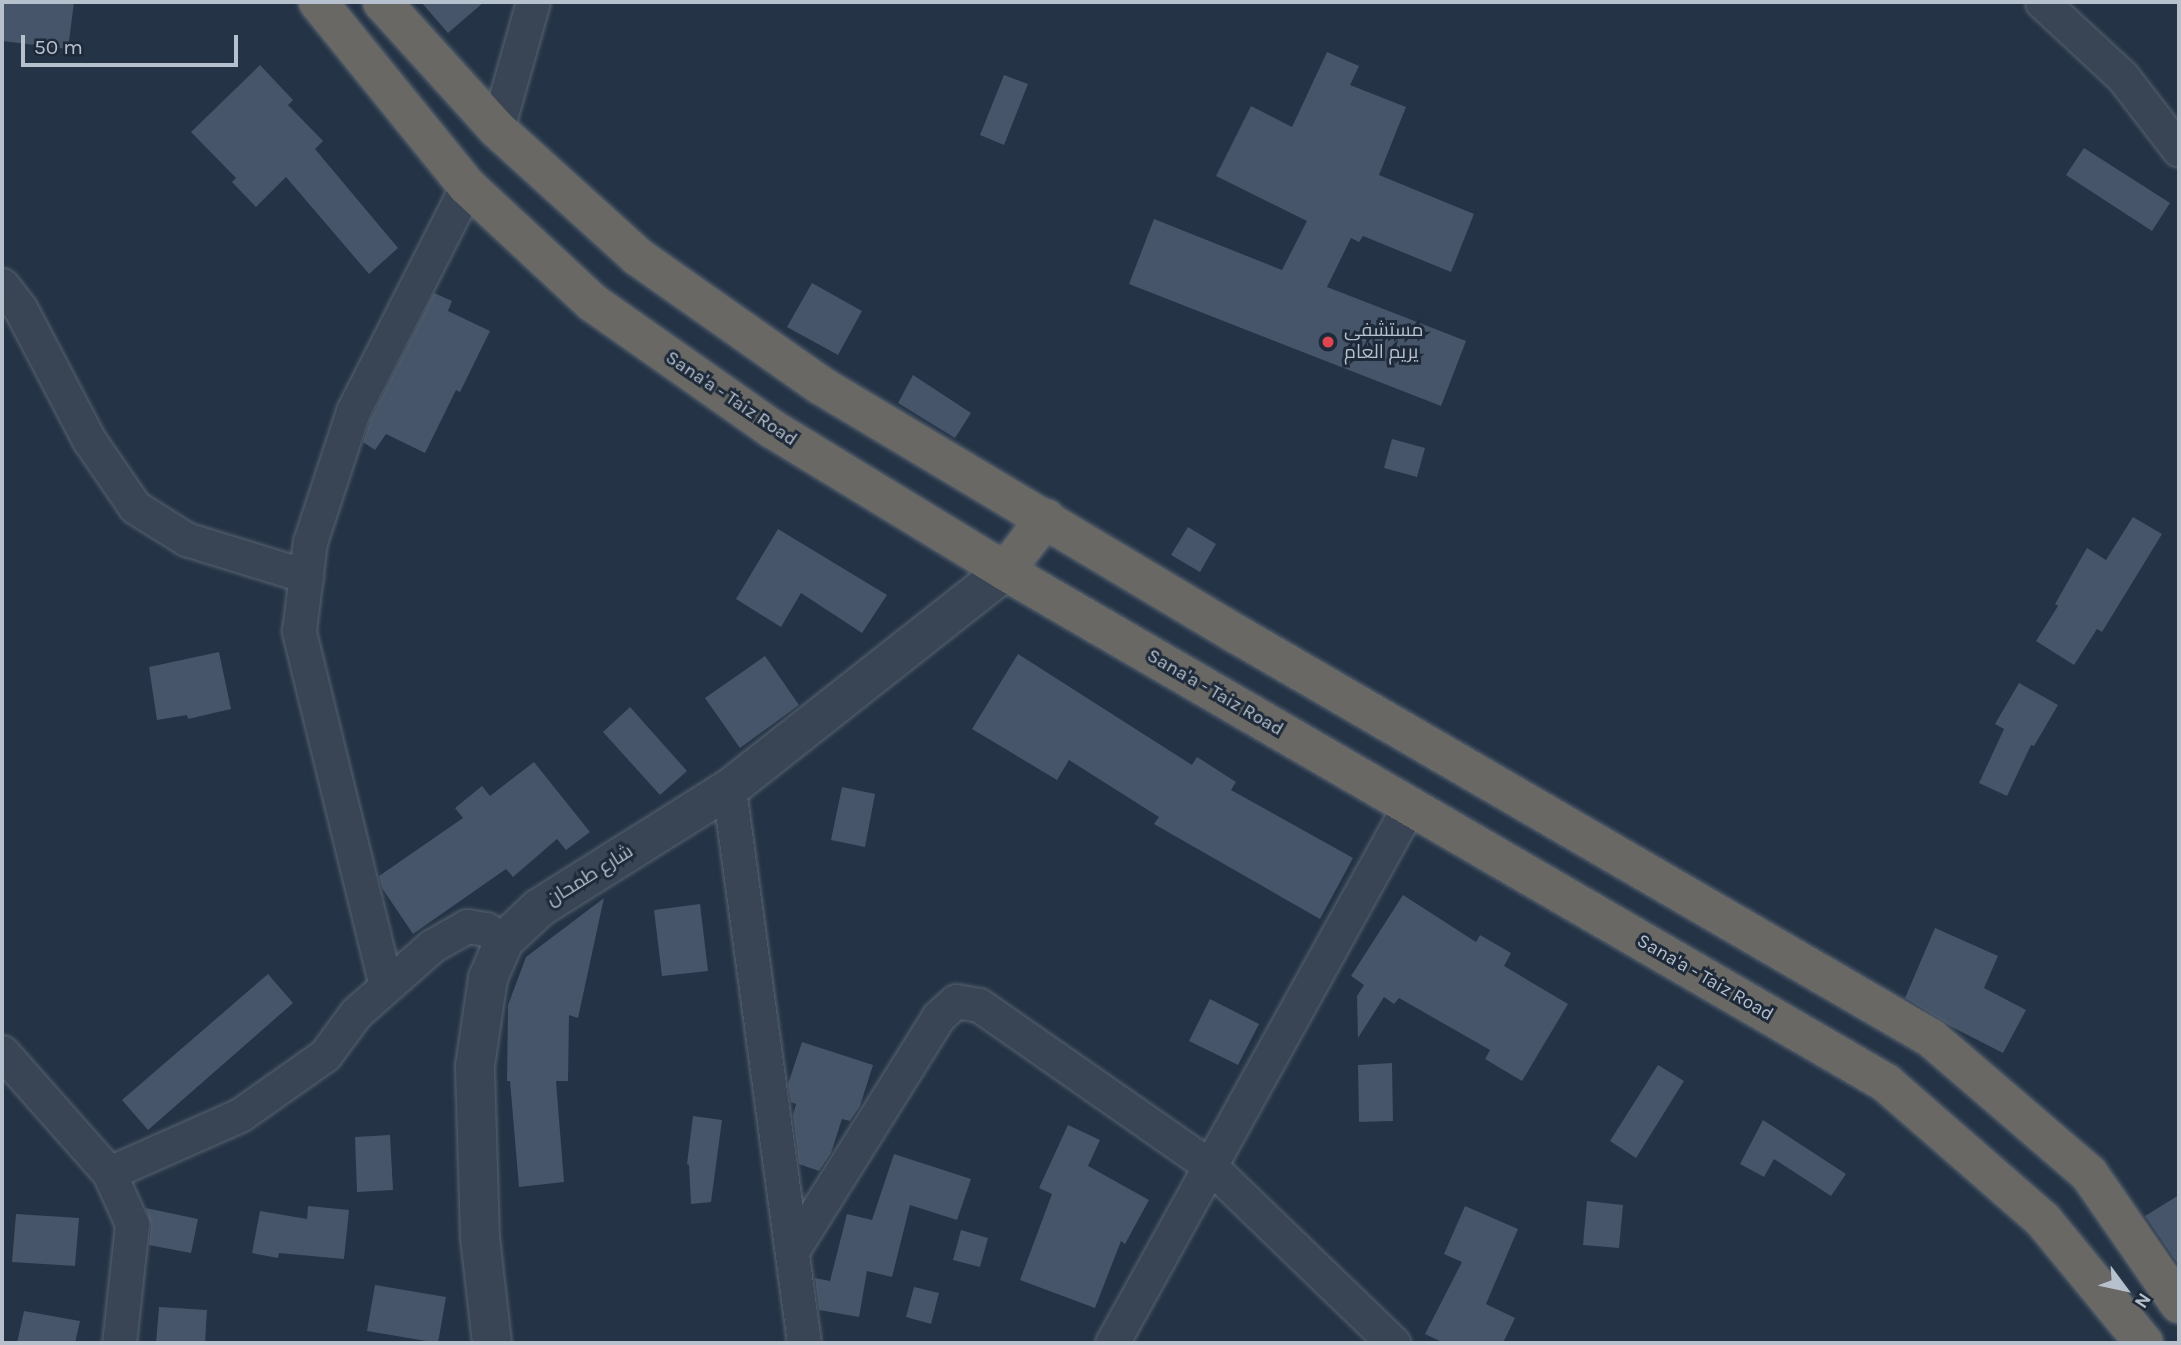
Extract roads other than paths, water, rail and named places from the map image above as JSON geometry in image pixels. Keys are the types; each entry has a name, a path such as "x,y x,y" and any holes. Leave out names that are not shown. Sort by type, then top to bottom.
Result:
{"highway":[{"name":"Sana'a - Taiz Road","path":"318,2 467,186 604,311 774,430 1005,571 1886,1083 2043,1220 2144,1343"},
{"path":"382,2 497,129 638,257 820,384 1250,642 1931,1038 2089,1174 2179,1304"},
{"path":"1005,571 1046,518"}],"street":[{"path":"497,129 533,2"},
{"path":"2042,2 2122,76 2179,150"},
{"path":"386,986 299,631 310,542 353,411 467,186"},
{"path":"2,285 20,308 89,440 135,506 186,539 306,576"},
{"name":"شارع طمحان","path":"492,1343 480,1237 475,1066 488,978 504,941 539,908 729,789 1005,571"},
{"path":"729,789 804,1343"},
{"path":"1112,1343 1409,806"},
{"path":"109,1173 240,1115 325,1055 356,1013 432,946 467,926 486,929 504,941"},
{"path":"792,1251 938,1017 956,1002 979,1004 1210,1166 1393,1343"},
{"path":"2,1052 109,1173 132,1224 118,1343"}],"place":[{"name":"مستشفى يريم العام","path":"1328,342"}]}
